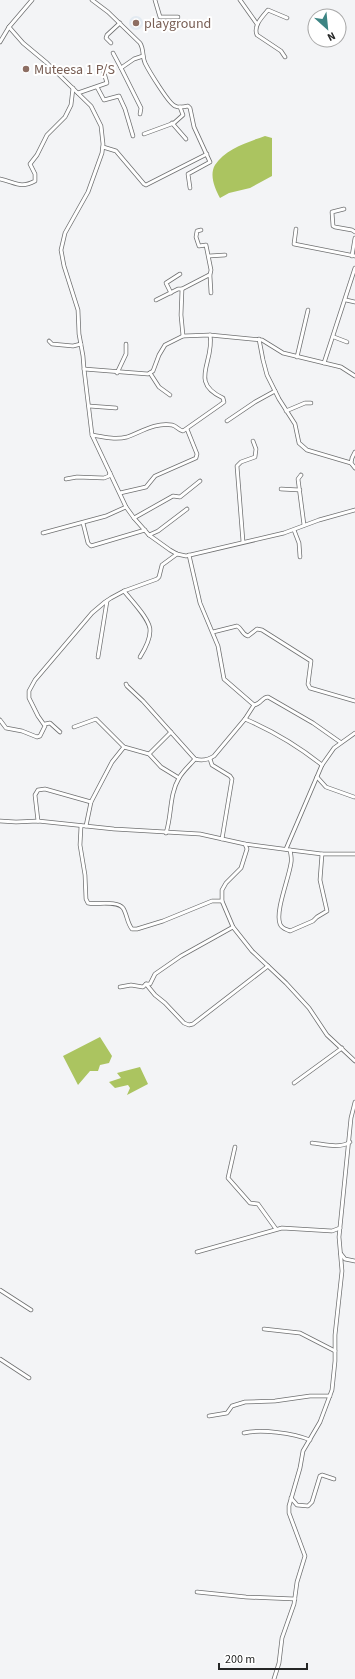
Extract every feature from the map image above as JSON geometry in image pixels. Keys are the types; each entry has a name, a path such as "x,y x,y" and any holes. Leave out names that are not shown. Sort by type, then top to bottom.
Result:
{"street":[{"path":"0,42 9,27 32,0"},
{"path":"92,0 108,12 142,45 145,62 161,90 172,104 180,107 188,106 190,108 194,127 210,163 188,174 190,188"},
{"path":"155,0 160,17 178,17"},
{"path":"240,0 257,24"},
{"path":"285,57 281,51 256,34 257,24 268,10 287,18"},
{"path":"111,43 106,38 107,35 120,23"},
{"path":"9,27 23,43 47,63 91,106 101,126 103,147 91,185 65,233 61,250 64,266 77,305 79,334 92,435 126,507 149,535 177,554 189,555 294,530 304,525 355,510"},
{"path":"113,53 141,108 140,114"},
{"path":"121,68 134,59 143,56"},
{"path":"78,93 107,83 102,66"},
{"path":"97,87 104,100 119,96 125,109 133,136"},
{"path":"0,179 10,181 20,186 29,184 35,180 35,174 30,164 37,156 47,135 65,117 71,105 73,88"},
{"path":"144,134 172,123 183,115 180,107"},
{"path":"172,123 186,139"},
{"path":"103,147 116,151 146,185 207,154"},
{"path":"344,209 334,210 332,212 333,226 355,232"},
{"path":"296,229 294,244 354,256 355,238"},
{"path":"201,230 196,232 197,242 200,246 206,245 211,270 211,293"},
{"path":"209,256 224,256"},
{"path":"324,363 334,337 355,268"},
{"path":"171,293 166,283 180,274"},
{"path":"156,300 210,275"},
{"path":"182,289 181,315 183,336"},
{"path":"346,300 355,302"},
{"path":"297,357 308,310"},
{"path":"92,435 108,438 126,437 147,428 169,424 174,425 181,431 187,429 220,406 224,401 223,398 209,390 205,382 205,370 212,344 210,335"},
{"path":"150,373 163,348 183,336 210,335 259,339 283,353 341,367 355,376"},
{"path":"334,337 347,342"},
{"path":"259,339 264,365 275,391 295,424 299,443 304,448 318,454 351,463 355,468"},
{"path":"49,340 52,344 73,346 81,344"},
{"path":"117,373 126,354 126,344"},
{"path":"84,369 117,373 150,373"},
{"path":"150,373 159,387 170,395"},
{"path":"227,421 255,402 275,391"},
{"path":"286,411 305,403 311,403"},
{"path":"88,406 116,408"},
{"path":"120,493 146,487 155,476 196,458 197,454 187,429"},
{"path":"243,542 236,466 255,457 256,449 253,441"},
{"path":"351,463 355,452"},
{"path":"66,479 85,476 106,478 110,473"},
{"path":"301,475 298,478 304,525"},
{"path":"134,518 173,496 181,496 200,481"},
{"path":"281,488 300,490"},
{"path":"43,533 106,516 126,507"},
{"path":"149,535 158,531 187,509"},
{"path":"83,523 88,543 91,546 145,530"},
{"path":"294,530 300,556"},
{"path":"45,724 38,716 30,702 30,688 63,647 81,629 92,613 107,601 124,591 157,580 162,565 177,554"},
{"path":"189,555 200,603 213,632 219,651 224,679 254,705"},
{"path":"124,591 143,615 151,629 149,640 140,657"},
{"path":"98,657 107,601"},
{"path":"213,632 239,626 244,635 248,636 257,629 262,630 311,662 308,684 310,688 355,701"},
{"path":"126,684 195,759 210,759 245,719 254,705 259,704 264,698 268,697 313,723 340,742"},
{"path":"74,728 96,719 124,747 148,754 161,767 179,778"},
{"path":"245,719 288,741 322,765"},
{"path":"0,720 5,728 22,731 37,737 45,728 45,724"},
{"path":"45,724 50,723 60,732"},
{"path":"148,754 171,732"},
{"path":"286,849 322,765 329,753 340,742 355,733"},
{"path":"86,826 91,802 112,762 124,747"},
{"path":"166,833 169,824 168,817 172,797 179,778 195,759"},
{"path":"210,759 212,765 230,776 232,779 222,839"},
{"path":"317,777 326,786 354,797"},
{"path":"38,821 35,795 38,790 45,790 91,802"},
{"path":"0,821 38,821 166,833 200,834 244,844 290,850 322,854 355,854"},
{"path":"81,826 80,845 85,875 86,899 88,903 93,904 119,905 123,908 132,929 138,929 159,922 212,901 222,901"},
{"path":"244,844 247,850 241,868 226,883 222,890 222,901 233,927 252,951 286,983 309,1008 327,1035 355,1061"},
{"path":"290,850 291,861 282,900 280,918 280,923 283,929 290,931 313,921 327,911 320,880 322,854"},
{"path":"120,987 126,985 143,987 146,984 150,984 155,974 181,956 233,927"},
{"path":"146,984 184,1023 193,1024 268,966"},
{"path":"294,1083 342,1048"},
{"path":"274,1679 279,1663 282,1638 295,1599 304,1556 304,1550 289,1513 288,1506 300,1468 303,1450 320,1422 330,1396 335,1361 335,1335 342,1271 340,1228 352,1111 355,1102"},
{"path":"312,1143 345,1145 350,1142"},
{"path":"235,1147 228,1178 250,1203 258,1204 276,1229"},
{"path":"197,1252 233,1243 276,1229 282,1228 332,1231 340,1228"},
{"path":"340,1252 345,1259 355,1261"},
{"path":"0,1290 31,1310"},
{"path":"264,1329 300,1333 335,1351"},
{"path":"0,1359 29,1378"},
{"path":"209,1416 227,1413 232,1406 246,1402 275,1401 310,1396 330,1396"},
{"path":"244,1433 267,1431 303,1437 310,1440"},
{"path":"291,1498 298,1505 308,1506 312,1502 320,1476 325,1475 334,1479"},
{"path":"197,1592 246,1597 295,1599"}],"shaded area":[{"name":"playground","path":"133,16 139,16 143,20 143,26 139,30 133,30 129,26 129,20"}],"green space":[{"path":"265,136 272,138 272,176 250,188 229,193 220,198 213,177 213,169 219,159 231,150"},
{"path":"100,1037 112,1056 109,1063 100,1065 98,1071 90,1071 78,1085 63,1056"},
{"path":"140,1067 148,1084 127,1095 130,1088 128,1085 115,1088 109,1082 121,1078 117,1073"}],"place":[{"name":"playground","path":"136,23"},
{"name":"Muteesa 1 P/S","path":"26,69"}]}
